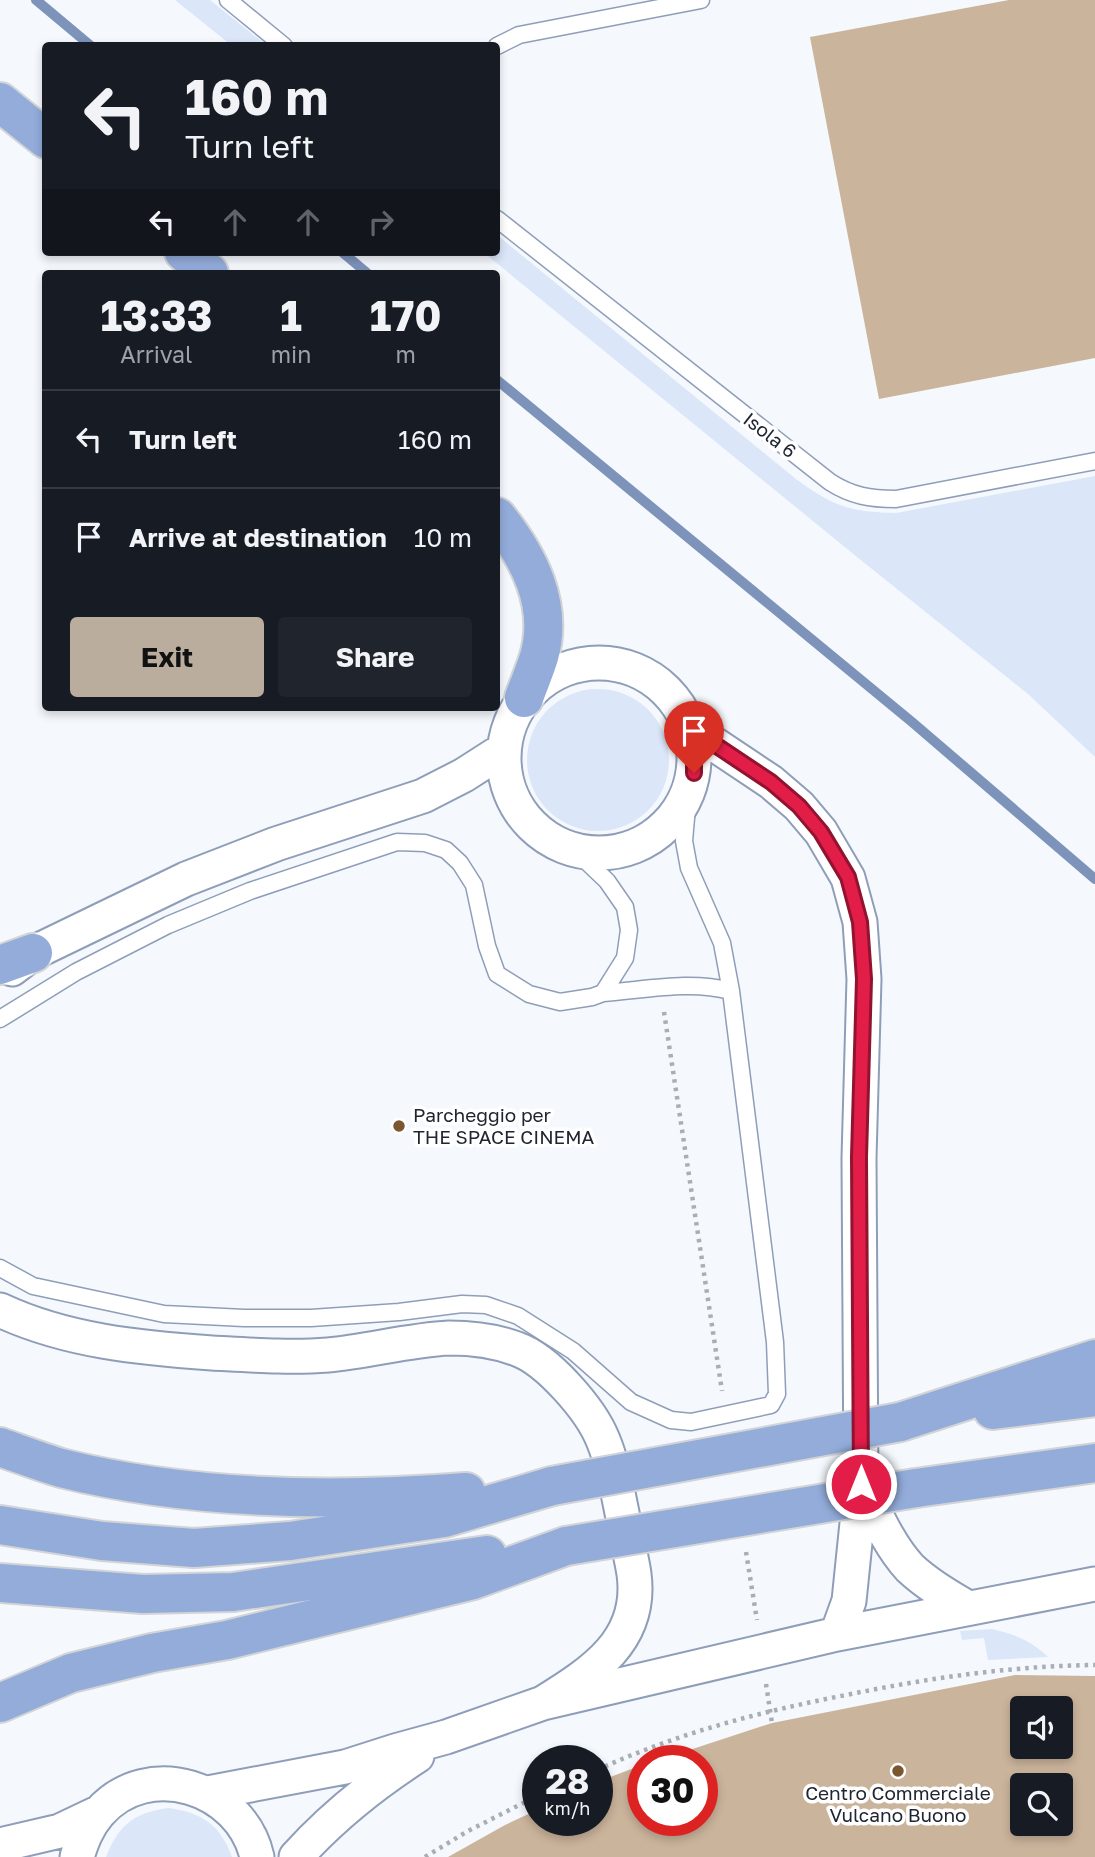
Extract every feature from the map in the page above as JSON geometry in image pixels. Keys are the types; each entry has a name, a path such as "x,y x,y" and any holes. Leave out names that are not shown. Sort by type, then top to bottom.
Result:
{"highway":[{"path":"0,102 42,136"},
{"path":"189,256 205,270"},
{"path":"500,521 518,544 538,584 543,620 540,654 524,698"},
{"path":"900,1422 1095,1359"},
{"path":"0,1525 102,1541 194,1548 290,1541 444,1518 552,1486 900,1422 1095,1398"},
{"path":"0,1447 60,1467 135,1483 219,1492 361,1497 552,1486"},
{"path":"0,1583 143,1594 233,1592 469,1557 566,1546 916,1488 1095,1463"},
{"path":"0,1703 71,1673 152,1653 227,1640 473,1580 566,1546"}],"street":[{"path":"601,663 630,668 656,681 676,702 690,728 694,761 688,795 672,821 648,841 619,852 588,854 558,846 534,829 516,807 505,780 503,750 510,722 524,698 546,678 572,666 601,663"},
{"path":"690,728 771,782 799,806 821,832 848,877 860,922 864,979 859,1157 861,1484 849,1601 836,1634"},
{"path":"0,978 16,959 186,879 276,844 423,796 464,775 503,750"},
{"path":"0,1310 30,1324 97,1340 150,1349 258,1356 327,1355 448,1338 484,1340 519,1349 551,1371 576,1396 601,1436 611,1462 635,1575 634,1604 629,1625 618,1646 574,1684 543,1703"},
{"path":"861,1484 890,1542 910,1567 934,1588 968,1608"},
{"path":"208,1793 345,1767 446,1738 543,1703 836,1634 1095,1584"},
{"path":"296,1857 335,1817 382,1779 446,1738"},
{"path":"0,1845 60,1831 100,1812 123,1794 151,1785 180,1784 208,1793 230,1809 246,1830 257,1857"},
{"path":"77,1857 83,1836 100,1812"}],"lane":[{"path":"228,0 279,42"},
{"path":"500,45 519,36 701,0"},
{"name":"Isola 6","path":"500,221 830,482 849,494 871,499 896,499 1095,461"},
{"path":"0,1268 33,1286 164,1314 244,1318 331,1317 462,1304 486,1305 518,1316 573,1351 631,1402 671,1420 691,1422 771,1405 777,1394 775,1342 731,991 722,943 689,867 684,841 688,795"},
{"path":"0,1019 76,972 168,925 250,891 397,842 425,842 446,850 460,863 474,885 487,946 497,974 529,994 560,1002 603,993 660,987 710,985 731,991"},
{"path":"558,846 585,860 607,881 625,907 629,930 625,958 603,993"}],"path":[{"path":"660,987 725,1415"},
{"path":"746,1548 772,1723"},
{"path":"613,1762 684,1735 770,1710 981,1671 1035,1666 1095,1665"},
{"path":"425,1857 522,1804"}],"shaded area":[{"path":"175,0 210,0 262,42 227,42"},
{"path":"500,237 796,479 842,506 896,513 1095,476 1095,757 1028,694 488,256 500,256"},
{"path":"598,689 625,694 648,710 664,733 669,760 664,787 648,810 625,826 598,831 571,826 548,810 532,787 527,760 532,733 548,710 571,694"},
{"path":"992,1629 1022,1639 1048,1657 988,1660 984,1638 962,1640 960,1631"},
{"path":"168,1808 200,1817 216,1828 232,1857 106,1857 116,1837 129,1822 145,1813"}],"building":[{"path":"1009,0 1095,0 1095,358 879,399 810,37"},
{"name":"Centro Commerciale Vulcano Buono","path":"1015,1675 1095,1676 1095,1857 448,1857 522,1817 522,1836 613,1836 613,1776 627,1771 627,1836 718,1836 718,1745 705,1745 772,1723"}],"waterway":[{"path":"36,0 86,42"},
{"path":"347,256 363,270"},
{"path":"500,382 912,722 1095,879"}],"place":[{"name":"Parcheggio per THE SPACE CINEMA","path":"399,1126"},
{"name":"Centro Commerciale Vulcano Buono","path":"898,1771"}],"route":[{"path":"694,773 690,728 771,782 799,806 821,832 848,877 860,922 864,979 859,1157 861,1484"}]}
